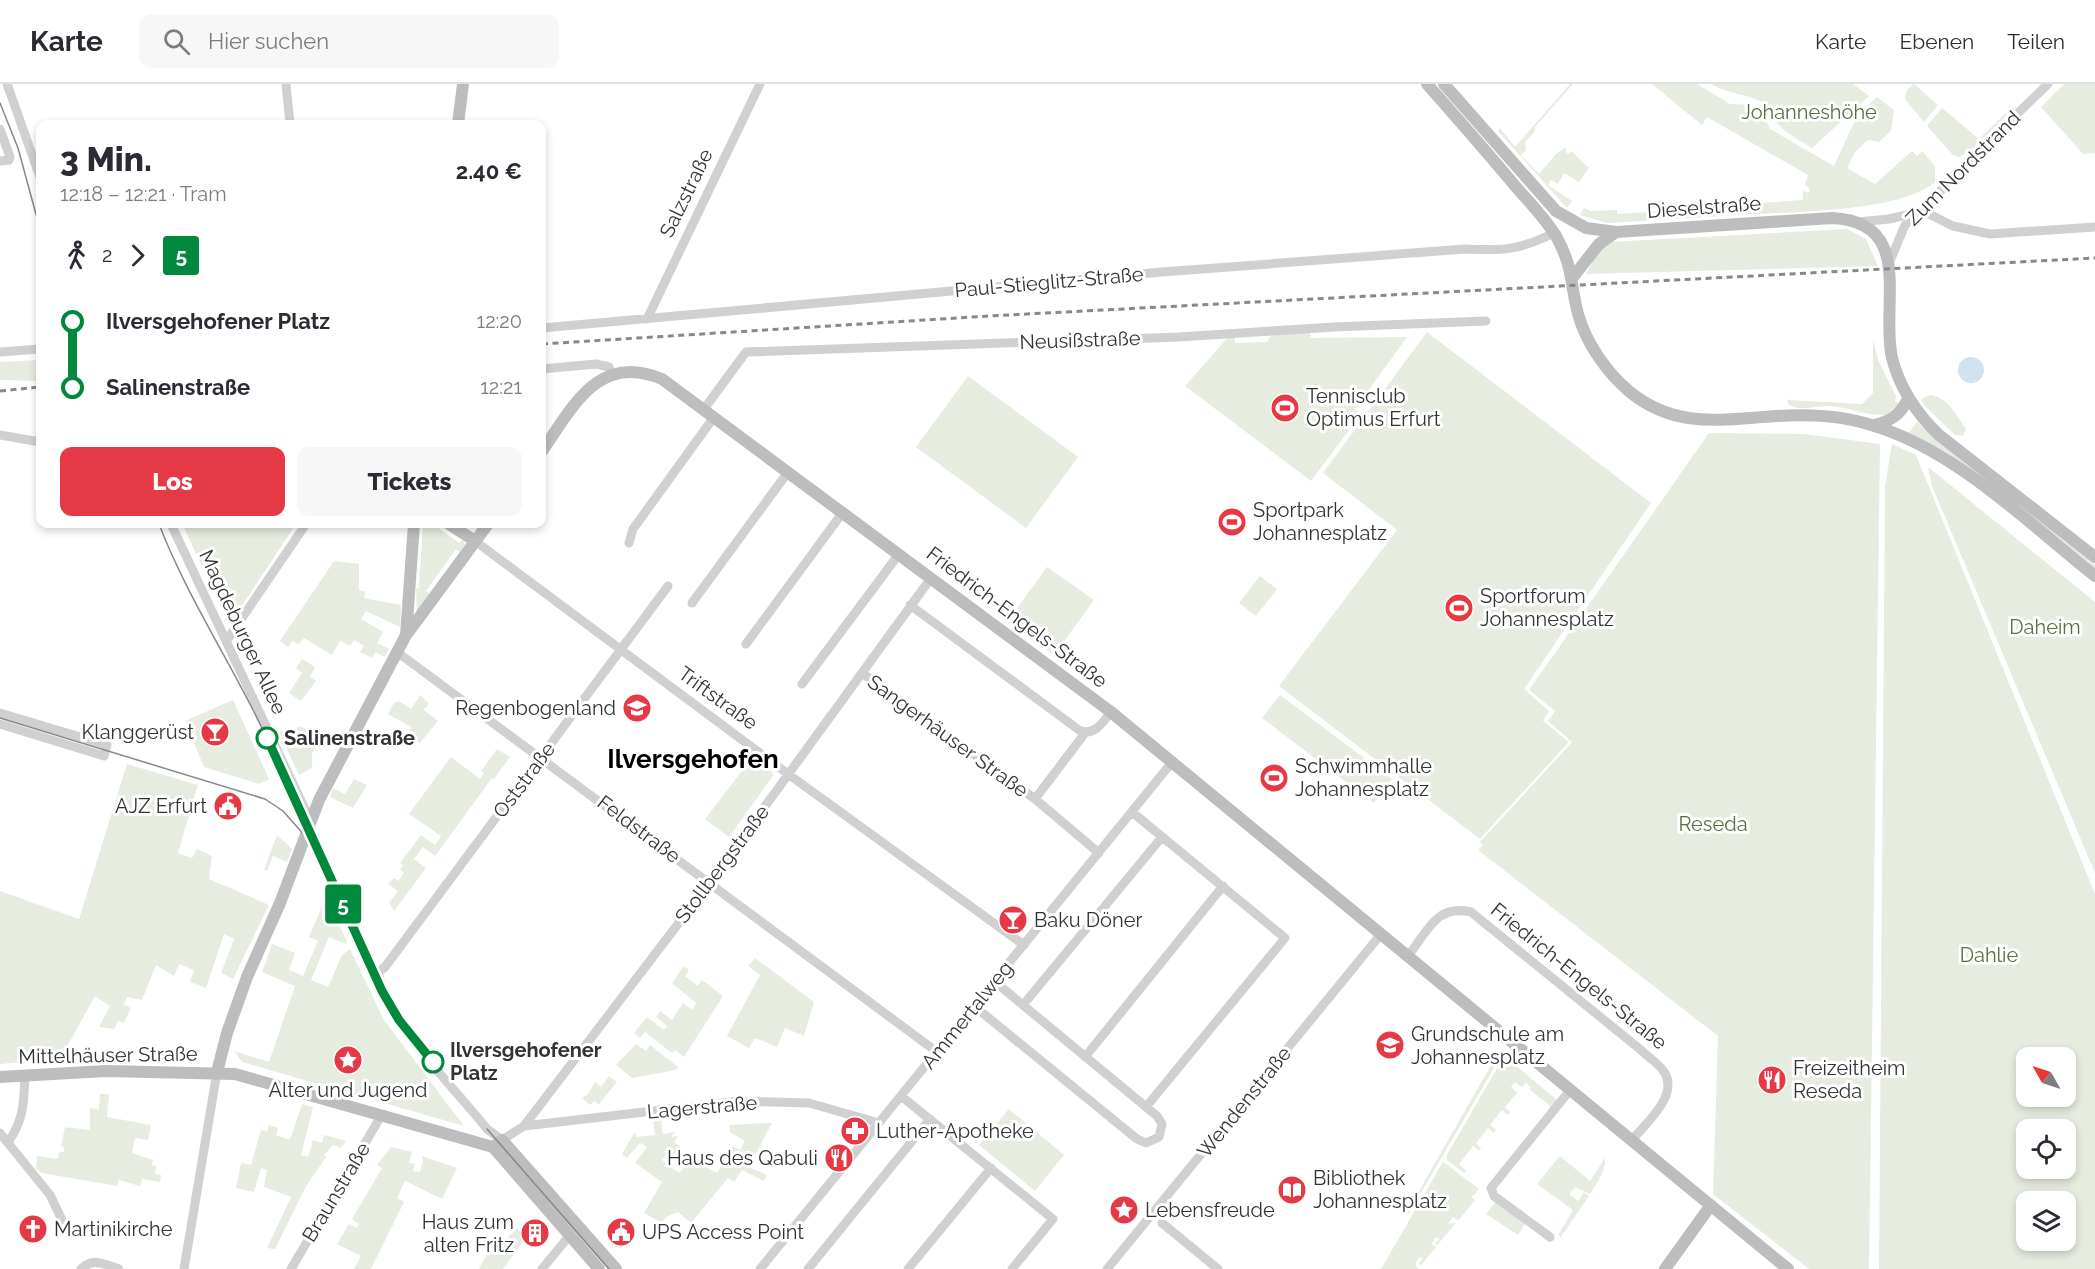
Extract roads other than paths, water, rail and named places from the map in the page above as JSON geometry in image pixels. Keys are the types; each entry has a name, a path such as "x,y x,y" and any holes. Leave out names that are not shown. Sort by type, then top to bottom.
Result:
{"main road":[{"path":"459,120 463,84"},
{"path":"1427,84 1554,233 1570,263 1578,314 1593,347 1608,369 1629,392 1652,407 1681,417 1715,422 1811,415 1874,425 1920,445 1949,462 2095,576"},
{"name":"Dieselstraße","path":"1444,84 1556,211 1586,228 1616,232 1832,218 1858,222"},
{"path":"1858,222 1875,234 1890,263 1892,356 1908,399 1939,435 2095,557"},
{"path":"1573,277 1594,248 1616,232"},
{"name":"Friedrich-Engels-Straße","path":"611,373 632,370 662,379 1111,712 1788,1269"},
{"path":"546,446 585,393 595,382 611,373"},
{"path":"1874,425 1893,419 1903,409 1908,399"},
{"path":"406,635 414,528"},
{"name":"Triftstraße","path":"455,528 474,541"},
{"path":"485,528 406,635 350,738 310,822 280,903 247,977 227,1033 217,1072 275,1085 381,1116 498,1143 616,1269"},
{"name":"Mittelhäuser Straße","path":"0,1077 106,1071 217,1072"},
{"path":"498,1143 569,1236 599,1269"},
{"path":"1665,1269 1711,1205"}],"street":[{"path":"7,84 36,156"},
{"path":"286,84 290,120"},
{"name":"Salzstraße","path":"647,319 760,84"},
{"name":"Zum Nordstrand","path":"1890,263 1905,225 1923,211 1956,173 2048,84"},
{"path":"0,129 4,161"},
{"path":"1923,211 1953,226 1990,234 2095,227"},
{"name":"Dieselstraße","path":"1858,222 1889,219 1923,211"},
{"name":"Paul-Stieglitz-Straße","path":"546,328 1162,272 1466,249 1490,250 1524,247 1554,233"},
{"name":"Neusißstraße","path":"709,413 746,352 1179,337 1334,327 1486,321"},
{"path":"0,352 36,349"},
{"path":"546,369 596,364 609,367 611,373"},
{"path":"629,543 633,529 709,413"},
{"path":"0,435 36,441"},
{"path":"692,603 788,472"},
{"path":"746,644 843,512"},
{"name":"Magdeburger Allee","path":"173,528 310,822"},
{"path":"227,640 303,528"},
{"name":"Triftstraße","path":"474,541 788,774 1024,945"},
{"name":"Friedrich-Engels-Straße","path":"802,684 899,554"},
{"name":"Stollbergstraße","path":"498,1143 524,1126 710,882 931,578"},
{"name":"Oststraße","path":"498,1143 399,1020 382,991 378,972 385,967 668,586"},
{"path":"910,605 1085,733"},
{"name":"Feldstraße","path":"397,652 541,756 937,1052"},
{"name":"Sangerhäuser Straße","path":"861,673 1035,799 1099,852"},
{"name":"Friedrich-Engels-Straße","path":"1085,733 1097,729 1111,712"},
{"path":"0,713 107,745 104,756 0,724"},
{"name":"Sangerhäuser Straße","path":"1035,799 1085,733"},
{"name":"Ammertalweg","path":"765,1267 1173,761"},
{"path":"1132,812 1285,938 1146,1107"},
{"path":"1023,1005 1162,837"},
{"path":"1085,1057 1222,886"},
{"name":"Friedrich-Engels-Straße","path":"1408,956 1442,913 1456,909 1471,912 1641,1050 1662,1070 1668,1080 1669,1089 1664,1101 1632,1140"},
{"name":"Wendenstraße","path":"1107,1269 1381,934"},
{"path":"974,1006 1137,1139 1146,1143 1159,1137 1162,1129 1160,1120 994,981"},
{"path":"184,1269 217,1072"},
{"path":"8,1142 17,1130 23,1113 25,1075"},
{"path":"1550,1237 1494,1196 1491,1188 1571,1089"},
{"path":"901,1096 1053,1219 1012,1269"},
{"name":"Lagerstraße","path":"524,1126 739,1101 809,1103 879,1123"},
{"name":"Braunstraße","path":"291,1269 381,1116"},
{"path":"808,1269 930,1119"},
{"path":"0,1133 50,1195 62,1220"},
{"path":"908,1269 991,1168"},
{"path":"1162,1223 1218,1269"},
{"path":"542,1269 569,1236"},
{"path":"85,1266 98,1262 119,1269"}],"water":[{"path":"1971,357 1980,361 1984,370 1980,379 1971,383 1962,379 1958,370 1962,361"}],"tram line":[{"path":"0,103 18,148 36,214"},
{"path":"161,528 191,595 270,745 382,991"},
{"path":"0,718 265,799 283,811 306,837"},
{"name":"5","path":"267,738 382,991 399,1020 433,1062"},
{"path":"487,1129 609,1269"}],"railway":[{"path":"546,344 989,316 2095,258"},
{"path":"0,391 36,387"}],"place":[{"name":"Tennisclub Optimus Erfurt","path":"1285,408"},
{"name":"Sportpark Johannesplatz","path":"1232,522"},
{"name":"Sportforum Johannesplatz","path":"1459,608"},
{"name":"Regenbogenland","path":"637,708"},
{"name":"Klanggerüst","path":"215,732"},
{"name":"Salinenstraße","path":"267,738"},
{"name":"Schwimmhalle Johannesplatz","path":"1274,778"},
{"name":"AJZ Erfurt","path":"228,806"},
{"name":"Baku Döner","path":"1013,920"},
{"name":"Grundschule am Johannesplatz","path":"1390,1045"},
{"name":"Alter und Jugend","path":"348,1060"},
{"name":"Ilversgehofener Platz","path":"433,1062"},
{"name":"Freizeitheim Reseda","path":"1772,1080"},
{"name":"Luther-Apotheke","path":"855,1131"},
{"name":"Haus des Qabuli","path":"839,1158"},
{"name":"Bibliothek Johannesplatz","path":"1292,1190"},
{"name":"Lebensfreude","path":"1124,1210"},
{"name":"Martinikirche","path":"33,1229"},
{"name":"UPS Access Point","path":"621,1232"},
{"name":"Haus zum alten Fritz","path":"535,1233"}],"district":[{"name":"Ilversgehofen","path":"693,759"}],"park label":[{"name":"Johanneshöhe","path":"1809,112"},
{"name":"Daheim","path":"2045,627"},
{"name":"Reseda","path":"1713,824"},
{"name":"Dahlie","path":"1989,955"}]}
